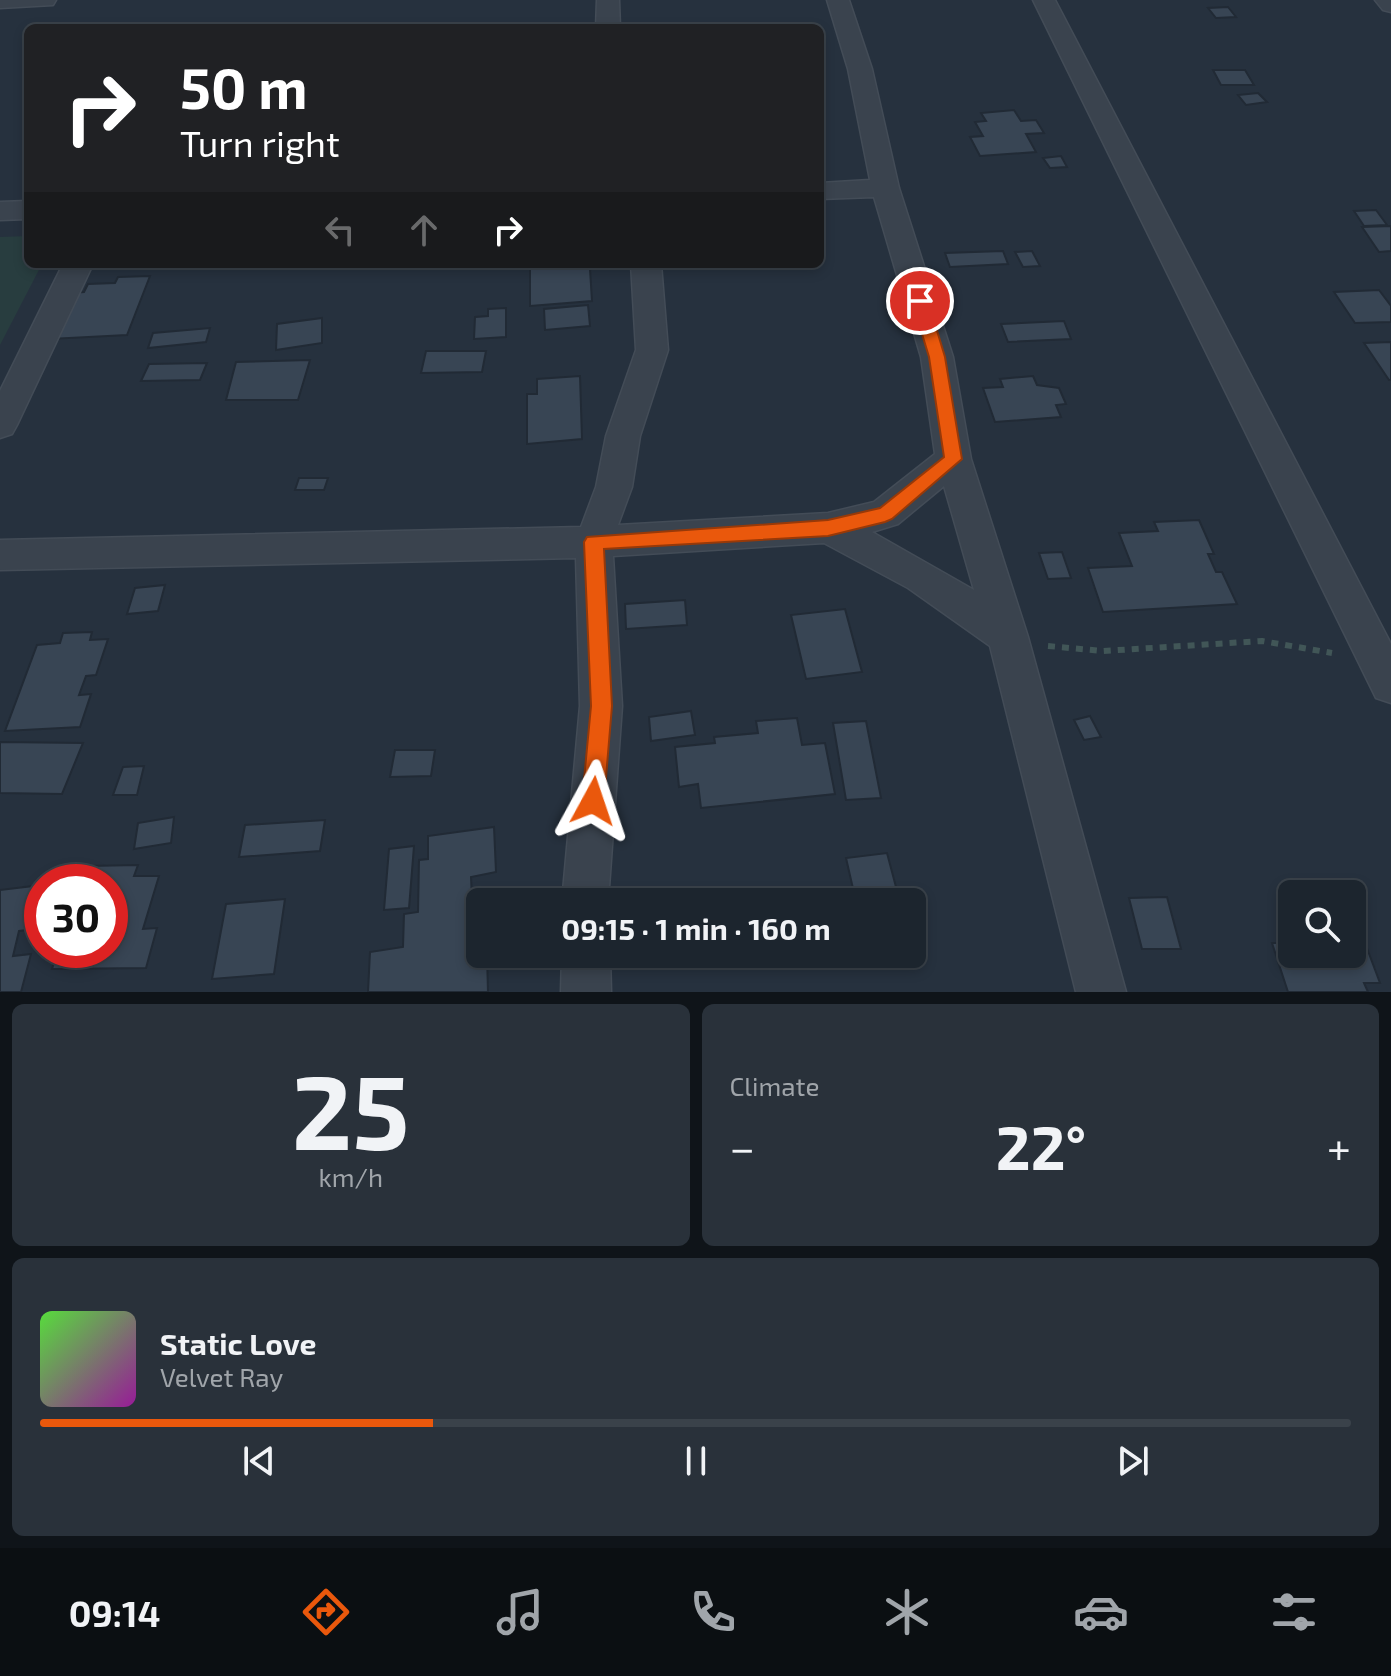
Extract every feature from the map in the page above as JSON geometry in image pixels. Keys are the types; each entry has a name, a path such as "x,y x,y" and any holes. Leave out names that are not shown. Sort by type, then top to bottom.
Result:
{"street":[{"path":"0,1 45,0"},
{"path":"608,0 608,24"},
{"path":"838,0 860,69 885,188 937,357 953,459 1008,637 1101,992"},
{"path":"1044,0 1391,685"},
{"path":"1386,0 1391,5"},
{"path":"824,191 885,188"},
{"path":"0,211 24,210"},
{"path":"0,425 76,268"},
{"path":"586,888 601,706 594,542 614,487 623,436 652,350 646,268"},
{"path":"0,555 594,542 828,528 885,514 953,459"},
{"path":"828,528 892,558 970,606 1008,637"},
{"path":"586,968 586,992"}],"path":[{"path":"1008,637 1048,646 1103,651 1262,641 1309,651 1375,657"}],"green space":[{"path":"24,236 24,268 40,268 0,345 0,237"}],"building":[{"path":"1228,7 1236,17 1216,18 1208,8"},
{"path":"1213,70 1245,70 1254,85 1221,85"},
{"path":"1258,93 1267,102 1246,105 1238,95"},
{"path":"1014,110 1021,121 1036,120 1044,133 1026,134 1036,152 980,156 970,137 983,136 975,122 986,121 981,113"},
{"path":"1061,156 1067,167 1050,168 1043,158"},
{"path":"1376,210 1387,225 1364,226 1354,211"},
{"path":"1391,226 1391,251 1379,252 1362,227"},
{"path":"1003,251 1008,264 950,267 945,253"},
{"path":"1032,251 1040,266 1023,267 1015,252"},
{"path":"530,268 601,268 590,269 592,301 530,306"},
{"path":"150,276 127,335 50,339 71,293 84,292 88,284 115,283 118,277"},
{"path":"1379,290 1391,306 1391,322 1355,323 1334,292"},
{"path":"588,305 590,326 545,330 544,309"},
{"path":"506,308 506,337 474,339 475,317 488,316 488,309"},
{"path":"322,318 322,343 276,350 277,324"},
{"path":"1064,321 1071,339 1008,342 1001,324"},
{"path":"210,328 206,342 148,348 153,333"},
{"path":"1391,342 1391,380 1389,380 1364,343"},
{"path":"426,351 486,351 482,372 421,373"},
{"path":"310,360 298,400 226,400 236,362"},
{"path":"207,363 200,380 141,381 149,364"},
{"path":"580,376 582,439 527,444 527,394 537,394 537,379"},
{"path":"1033,376 1037,385 1059,388 1066,404 1056,405 1061,417 995,422 983,388 1003,387 1000,379"},
{"path":"299,478 328,478 324,490 295,490"},
{"path":"1199,520 1214,554 1208,554 1216,572 1222,572 1237,604 1103,612 1088,568 1132,566 1119,533 1158,531 1154,522"},
{"path":"1062,552 1071,578 1048,579 1039,553"},
{"path":"165,585 158,611 127,614 135,588"},
{"path":"685,600 687,625 626,629 625,604"},
{"path":"845,609 862,672 806,679 791,615"},
{"path":"92,632 90,640 108,639 96,675 86,676 79,695 91,694 80,727 5,731 37,645 60,643 63,633"},
{"path":"691,711 695,735 651,741 649,717"},
{"path":"1090,716 1101,737 1084,740 1074,720"},
{"path":"797,718 802,745 825,743 835,794 701,808 698,784 679,787 675,747 715,743 714,737 758,733 756,721"},
{"path":"866,721 881,798 846,800 833,723"},
{"path":"0,742 83,743 62,794 0,793"},
{"path":"395,750 435,750 431,776 390,777"},
{"path":"144,766 137,795 113,795 123,767"},
{"path":"174,817 171,843 134,849 138,823"},
{"path":"325,820 320,851 239,857 245,825"},
{"path":"494,827 496,872 471,877 472,888 466,888 466,968 487,968 488,992 368,992 370,952 403,947 404,914 418,912 419,860 428,859 428,836"},
{"path":"414,846 409,908 384,910 389,849"},
{"path":"887,853 896,887 853,888 846,858"},
{"path":"128,865 138,865 134,876 159,876 143,929 157,928 146,968 52,969 128,968"},
{"path":"24,887 24,930 19,931 13,956 24,955 24,968 27,968 21,992 0,992 0,890"},
{"path":"1167,897 1181,949 1142,949 1129,898"},
{"path":"285,899 274,974 212,979 226,904"},
{"path":"1272,943 1278,943 1278,961"},
{"path":"1366,946 1380,983 1364,983 1368,992 1288,992 1280,968 1366,968"}],"route":[{"path":"593,801 601,706 594,542 828,528 885,514 953,459 937,357 920,301"}]}
